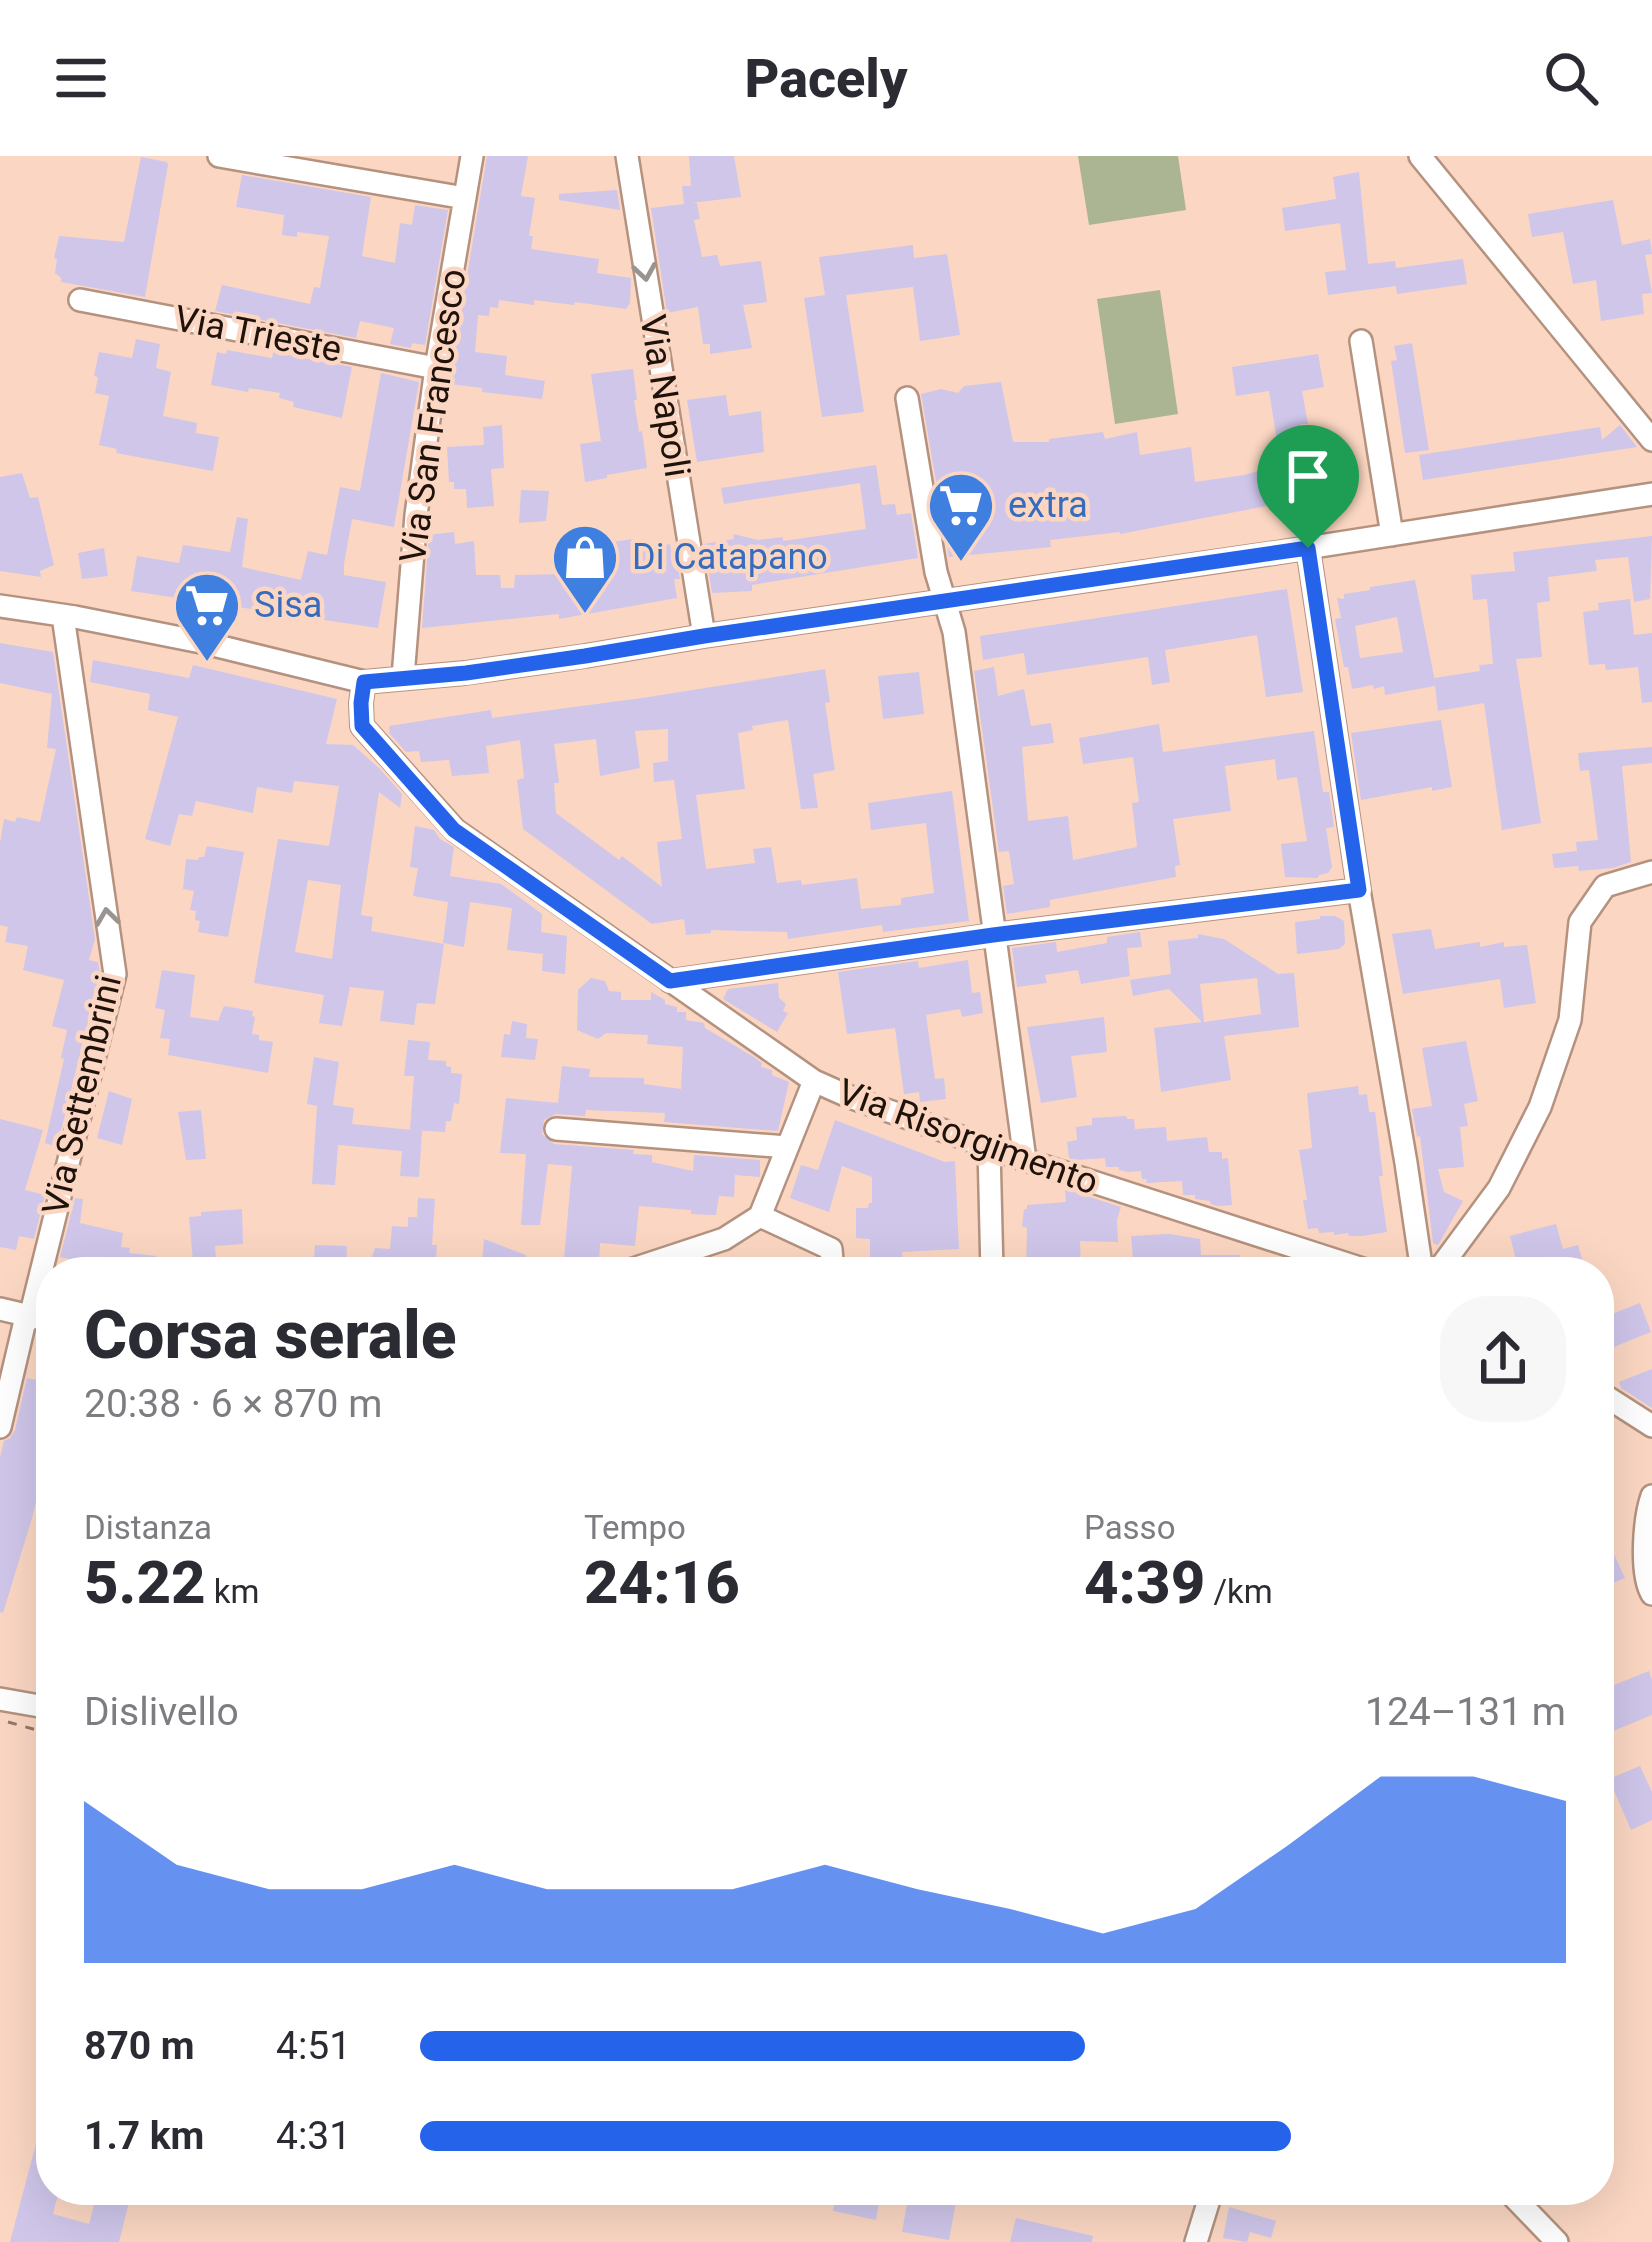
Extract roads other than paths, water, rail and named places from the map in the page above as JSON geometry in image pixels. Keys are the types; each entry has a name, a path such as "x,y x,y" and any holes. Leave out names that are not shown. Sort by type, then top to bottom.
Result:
{"street":[{"path":"219,156 465,199"},
{"name":"Via San Francesco","path":"403,677 416,515 472,156"},
{"name":"Via Napoli","path":"627,156 704,636"},
{"path":"1420,156 1652,440"},
{"name":"Via Trieste","path":"80,300 436,368"},
{"path":"1361,341 1392,535"},
{"path":"907,398 936,572 954,632 1025,1160"},
{"path":"0,606 201,642 364,682 466,673 1652,494"},
{"path":"1308,548 1420,1257"},
{"name":"Via Settembrini","path":"53,1257 115,974 63,616"},
{"name":"Via Risorgimento","path":"364,682 362,726 454,830 814,1081 989,1148 1326,1257"},
{"path":"1448,1257 1499,1188 1540,1107 1570,1020 1580,922 1605,886 1652,872"},
{"path":"670,981 1359,890"},
{"path":"669,1257 724,1239 760,1216 814,1081"},
{"path":"556,1129 788,1147"},
{"path":"989,1148 992,1257"},
{"path":"760,1216 831,1249 832,1257"},
{"path":"0,1309 36,1318"},
{"name":"Via Settembrini","path":"0,1427 24,1325 36,1320"},
{"path":"1614,1402 1652,1426"},
{"path":"1652,1496 1646,1511 1646,1583 1652,1594"},
{"path":"0,1699 36,1705"},
{"path":"1196,2242 1207,2205"},
{"path":"1521,2205 1557,2242"}],"place":[{"name":"extra","path":"961,564"},
{"name":"Di Catapano","path":"585,616"},
{"name":"Sisa","path":"207,664"}]}
